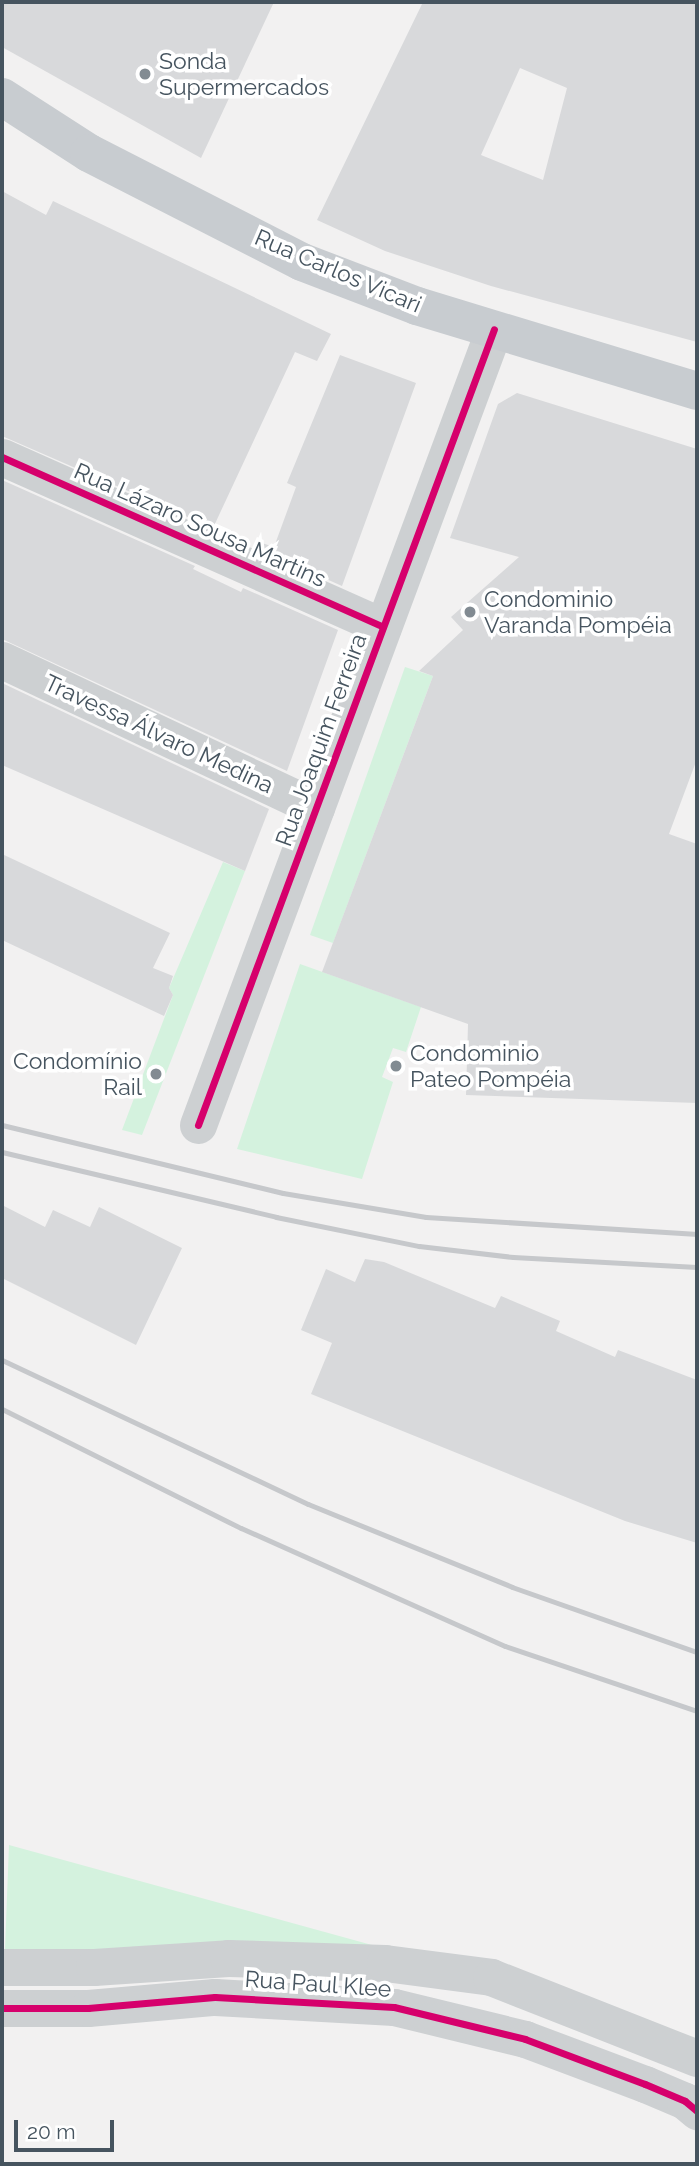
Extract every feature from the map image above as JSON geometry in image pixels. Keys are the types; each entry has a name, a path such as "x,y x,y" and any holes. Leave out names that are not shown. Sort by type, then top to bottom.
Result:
{"main road":[{"name":"Rua Carlos Vicari","path":"2,97 89,153 303,262 494,329 697,391"}],"street":[{"name":"Rua Joaquim Ferreira","path":"198,1125 494,329"},
{"name":"Rua Lázaro Sousa Martins","path":"2,457 383,627"},
{"name":"Travessa Álvaro Medina","path":"2,660 316,808"},
{"name":"Rua Paul Klee","path":"2,1967 94,1967 228,1958 386,1963 491,1977 697,2058"},
{"name":"Rua Paul Klee","path":"2,2008 88,2008 215,1997 394,2007 525,2039 645,2084 685,2101 697,2111"}],"green space":[{"path":"405,667 433,676 333,943 310,935"},
{"path":"223,862 245,871 142,1135 122,1130 173,995 169,988"},
{"path":"300,964 421,1007 406,1052 393,1048 382,1077 393,1082 362,1179 237,1149"},
{"path":"9,1845 390,1950 5,1949"}],"building":[{"name":"Sonda Supermercados","path":"2,2 274,2 201,158 2,47"},
{"path":"423,2 697,2 697,342 491,286 385,251 317,220","holes":["520,68 567,88 543,180 481,155"]},
{"path":"2,191 46,215 53,201 331,334 317,361 295,352 213,528 2,436"},
{"path":"340,355 416,383 342,586 259,549 262,543 274,547 296,487 287,483"},
{"path":"517,393 697,449 697,759 669,834 697,844 697,1103 466,1095 468,1024 322,972 433,676 419,671 463,630 451,617 519,557 450,538 498,404"},
{"path":"2,480 195,566 193,569 241,592 243,588 338,630 287,771 2,639"},
{"path":"2,683 269,809 245,871 2,765"},
{"path":"2,854 170,933 153,968 173,976 169,988 173,995 164,1016 2,940"},
{"path":"2,1205 45,1227 53,1210 90,1227 99,1207 182,1248 136,1345 2,1278"},
{"path":"365,1259 384,1262 495,1308 501,1296 560,1321 556,1331 615,1357 618,1350 697,1380 697,1543 625,1521 311,1394 332,1343 301,1330 326,1269 355,1282"}],"railway":[{"path":"2,1125 283,1193 426,1217 697,1234"},
{"path":"2,1152 276,1217 419,1246 513,1257 697,1267"},
{"path":"2,1360 308,1504 512,1587 697,1652"},
{"path":"2,1409 241,1528 505,1646 697,1711"}],"cycle path":[{"path":"198,1125 494,329"},
{"path":"2,457 383,627"},
{"path":"2,2008 88,2008 215,1997 394,2007 525,2039 645,2084 685,2101 697,2111"}],"place":[{"name":"Sonda Supermercados","path":"145,74"},
{"name":"Condominio Varanda Pompéia","path":"470,612"},
{"name":"Condominio Pateo Pompéia","path":"396,1066"},
{"name":"Condomínio Rail","path":"156,1074"}]}
